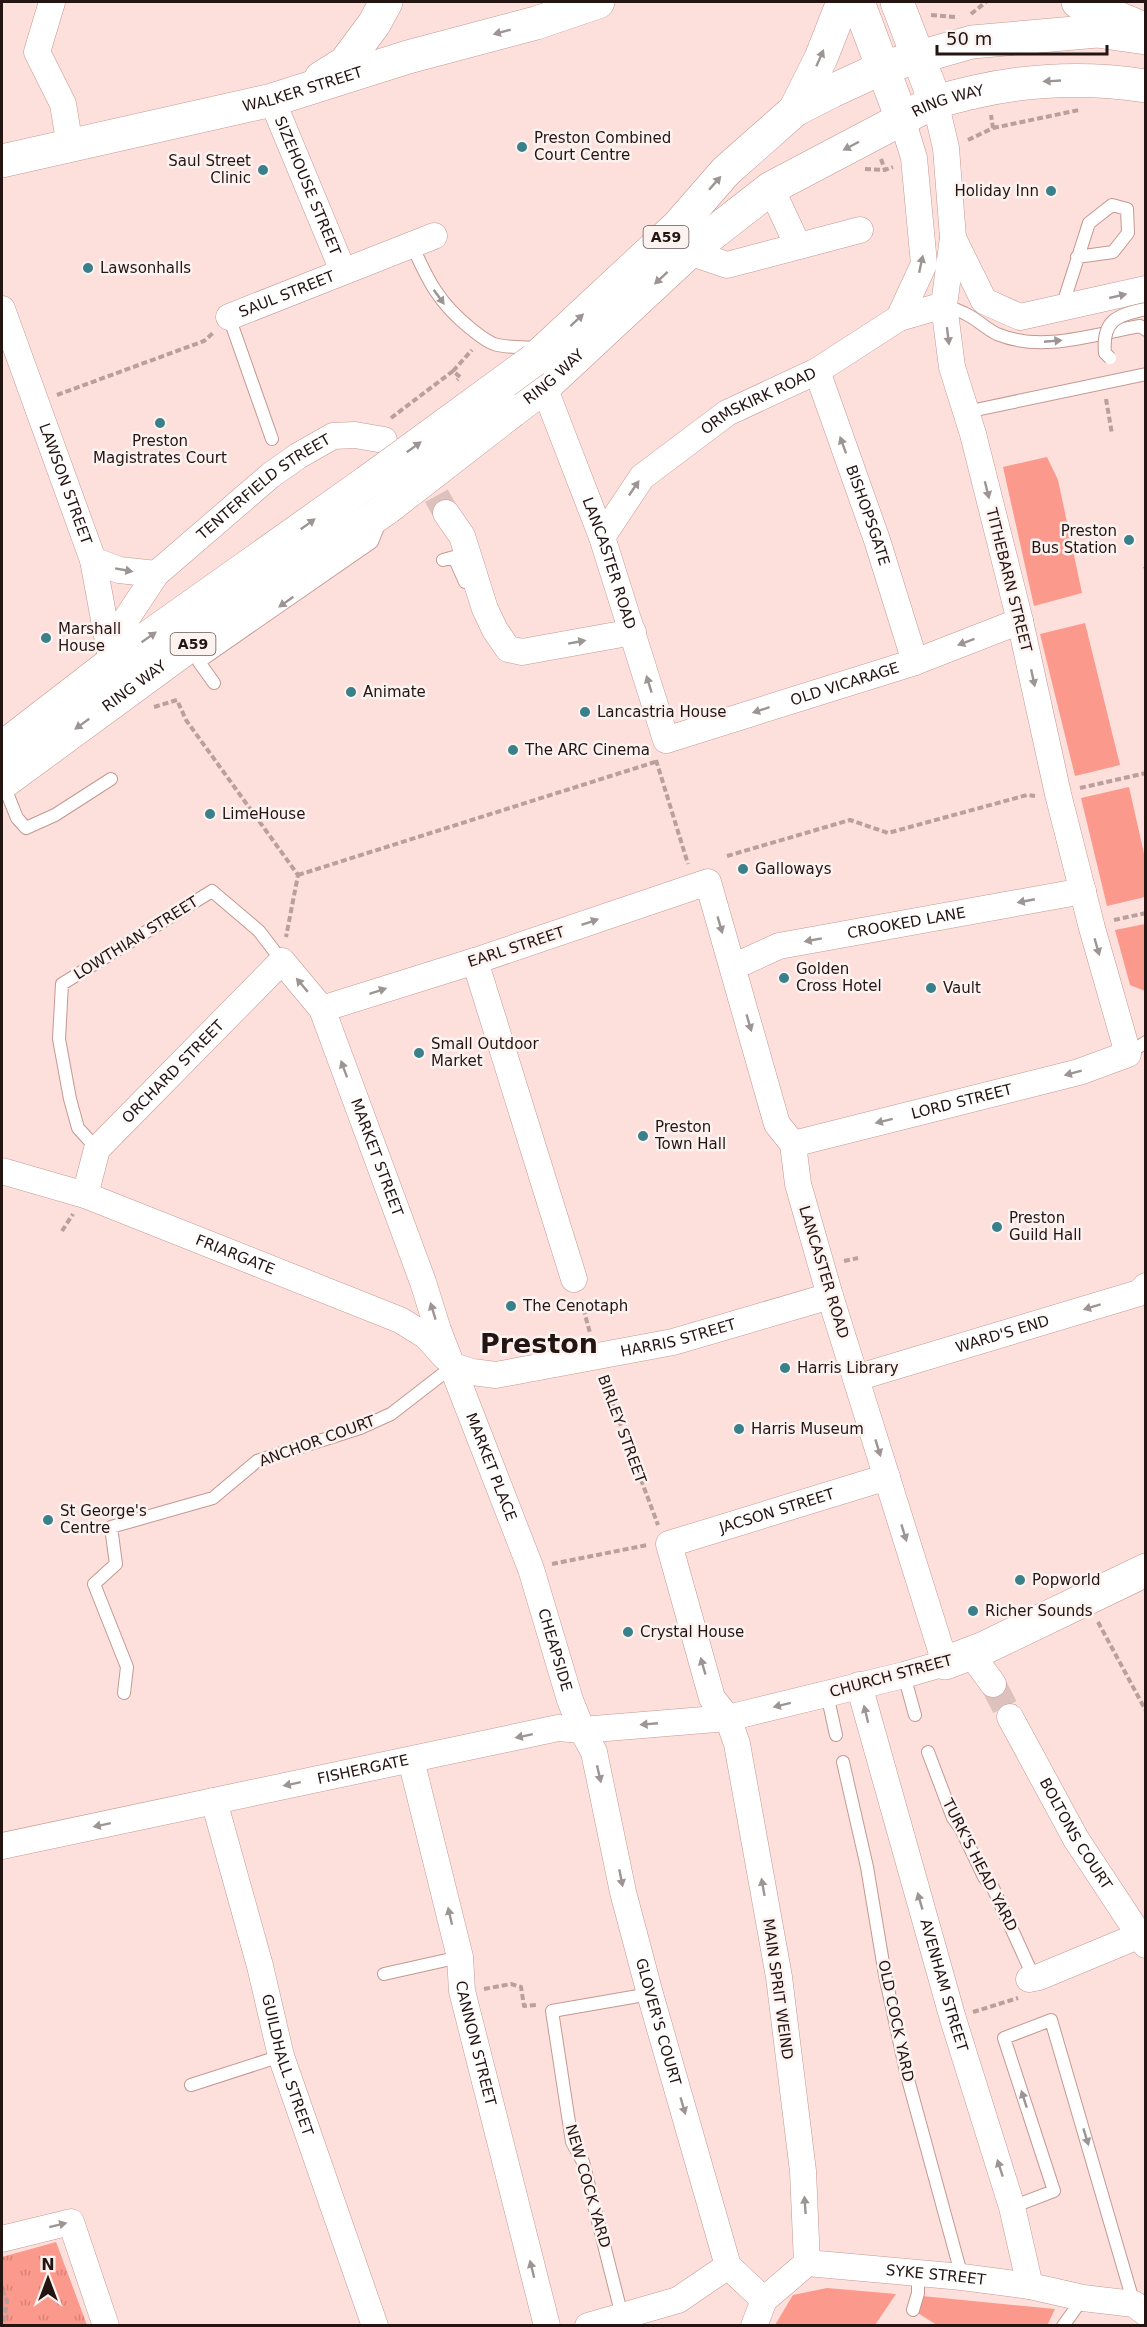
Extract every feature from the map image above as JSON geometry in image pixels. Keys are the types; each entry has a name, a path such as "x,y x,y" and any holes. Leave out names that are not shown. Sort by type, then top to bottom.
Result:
{"main road":[{"name":"WALKER STREET","path":"2,161 286,96 408,57 536,12 598,2"},
{"name":"RING WAY","path":"795,110 821,58 843,2"},
{"path":"858,2 902,119"},
{"path":"897,2 935,101"},
{"path":"1078,2 1146,29"},
{"path":"286,96 345,63 380,13 408,57"},
{"name":"RING WAY","path":"2,782 182,651 387,508 512,411 542,365 678,226 726,171 795,110 884,67 972,42 1097,31 1146,38"},
{"name":"RING WAY","path":"2,748 110,654 542,365 771,188 935,101 1016,83 1110,80 1146,86"},
{"name":"CHURCH STREET","path":"958,1659 1146,1570"}],"street":[{"path":"52,2 37,52 63,104 70,146"},
{"name":"SIZEHOUSE STREET","path":"286,96 342,272"},
{"name":"TITHEBARN STREET","path":"935,101 946,148 953,238 944,305 952,367 966,412 1020,621 1058,794 1092,928 1137,1048"},
{"path":"899,318 924,264 914,158 902,119"},
{"path":"771,188 798,246"},
{"path":"689,252 727,266 860,230"},
{"path":"953,238 984,301 1020,317 1146,290"},
{"name":"SAUL STREET","path":"229,317 423,241"},
{"name":"ORMSKIRK ROAD","path":"602,537 642,477 727,413 817,371 899,318 944,305"},
{"name":"LAWSON STREET","path":"2,309 93,560 110,654"},
{"name":"LANCASTER ROAD","path":"542,365 633,632 661,751"},
{"name":"BISHOPSGATE","path":"817,371 877,540 915,662"},
{"name":"TENTERFIELD STREET","path":"110,654 156,574 271,475 333,436 384,432"},
{"path":"446,513 462,536 485,609 508,649 522,652 633,632"},
{"path":"93,560 119,570 156,574"},
{"name":"OLD VICARAGE","path":"661,751 915,662 1020,621"},
{"name":"LANCASTER ROAD","path":"699,874 733,967 777,1124 793,1144 798,1184 830,1296 887,1478 958,1659"},
{"name":"EARL STREET","path":"322,1009 475,961 699,874"},
{"name":"CROOKED LANE","path":"733,967 779,946 1083,891"},
{"name":"MARKET STREET","path":"282,961 322,1009 453,1366"},
{"name":"ORCHARD STREET","path":"85,1195 97,1149 282,961"},
{"path":"475,961 574,1279"},
{"name":"LORD STREET","path":"793,1144 1079,1072 1137,1048"},
{"name":"FRIARGATE","path":"2,1171 85,1195 400,1320 426,1336 453,1366"},
{"name":"WARD'S END","path":"856,1378 1139,1293 1146,1286"},
{"name":"HARRIS STREET","path":"453,1366 472,1372 496,1375 673,1342 830,1296"},
{"name":"MARKET PLACE","path":"453,1366 531,1569"},
{"name":"JACSON STREET","path":"669,1544 887,1478"},
{"path":"669,1544 712,1698 728,1718"},
{"name":"CHEAPSIDE","path":"531,1569 570,1700 582,1730"},
{"path":"958,1659 993,1684"},
{"name":"CHURCH STREET","path":"728,1718 904,1675 958,1659"},
{"name":"AVENHAM STREET","path":"859,1685 953,2019 1012,2207 1030,2286"},
{"name":"FISHERGATE","path":"2,1846 217,1812 411,1760 558,1728 582,1730 728,1718"},
{"name":"MAIN SPRIT WEIND","path":"728,1718 737,1744 779,1977 803,2171 807,2263"},
{"name":"BOLTONS COURT","path":"1010,1718 1066,1822 1142,1940"},
{"name":"GLOVER'S COURT","path":"582,1730 594,1752 623,1892 728,2266"},
{"name":"CANNON STREET","path":"411,1760 460,1958 462,1991 547,2325"},
{"name":"GUILDHALL STREET","path":"217,1812 260,1966 280,2056 375,2325"},
{"path":"1031,1978 1142,1940"},
{"path":"2,2239 71,2222 106,2325"},
{"path":"754,2325 764,2300 807,2263"},
{"name":"SYKE STREET","path":"807,2263 962,2277 1030,2286 1140,2308"},
{"path":"588,2325 678,2300 728,2266 764,2300"}],"lane":[{"path":"1062,308 1077,257 1089,223 1112,205 1127,209 1128,233 1113,252 1077,257"},
{"path":"423,241 428,281 440,300 454,315 483,338 542,365"},
{"path":"944,305 966,314 996,334 1020,341 1048,342 1140,326 1146,330"},
{"path":"1110,358 1105,353 1104,338 1108,326 1117,317 1146,309"},
{"path":"229,317 272,439"},
{"path":"966,412 1146,374"},
{"path":"214,683 198,662 372,542 387,508"},
{"path":"444,560 453,557 468,588 495,630"},
{"path":"2,782 17,818 26,828 55,815 111,779"},
{"name":"LOWTHIAN STREET","path":"97,1149 78,1128 70,1100 59,1039 62,984 212,891 259,930 282,961"},
{"name":"ANCHOR COURT","path":"124,1693 127,1667 94,1584 116,1564 111,1527 213,1498 257,1461 360,1428 391,1414 453,1366"},
{"path":"904,1675 915,1715"},
{"path":"827,1694 836,1735"},
{"name":"TURK'S HEAD YARD","path":"928,1752 953,1818 961,1829 984,1877 993,1887 1031,1978"},
{"name":"OLD COCK YARD","path":"843,1762 867,1867 885,1975 906,2072 962,2277"},
{"path":"384,1974 460,1958"},
{"path":"552,2011 650,1994"},
{"name":"NEW COCK YARD","path":"552,2011 572,2142 584,2162 622,2316"},
{"path":"1012,2207 1054,2192 1004,2038 1051,2020 1140,2308"},
{"path":"191,2085 280,2056"},
{"path":"913,2310 918,2293 918,2274"},
{"path":"1064,2325 1083,2298"}],"path":[{"path":"965,18 986,2"},
{"path":"963,142 993,128 1084,109"},
{"path":"991,115 993,128"},
{"path":"59,394 204,341 229,317"},
{"path":"384,432 453,371 483,338"},
{"path":"451,384 460,377 453,371"},
{"path":"177,700 186,720 298,875 282,961"},
{"path":"298,875 661,751 699,874"},
{"path":"727,856 850,820 888,833 1027,795 1040,797 1058,794 1146,773"},
{"path":"1092,928 1146,912"},
{"name":"BIRLEY STREET","path":"574,1279 595,1356 662,1536 669,1544"},
{"path":"531,1569 660,1542 669,1544"},
{"path":"1086,1600 1146,1711"},
{"path":"953,2019 1022,1997 1031,1978"},
{"path":"462,1991 511,1984 521,1987 524,2006 549,2004 552,2011"},
{"path":"2,2290 7,2301 3,2325"}],"green space":[{"path":"1047,457 1058,480 1082,593 1034,606 1003,467"},
{"path":"1085,623 1120,765 1075,776 1040,634"},
{"path":"1129,787 1145,858 1145,897 1107,906 1081,798"},
{"path":"1145,924 1145,991 1130,985 1115,930"},
{"path":"56,2242 87,2325 2,2325 2,2257"},
{"path":"827,2288 896,2294 875,2325 775,2325 793,2295"},
{"path":"922,2296 1055,2309 1047,2326 937,2325 916,2312"}],"tunnel":[{"path":"416,463 420,466 446,513"},
{"path":"993,1684 1010,1717"}],"place":[{"name":"Preston Combined Court Centre","path":"522,147"},
{"name":"Saul Street Clinic","path":"263,170"},
{"name":"Holiday Inn","path":"1051,191"},
{"name":"Lawsonhalls","path":"88,268"},
{"name":"Preston Magistrates Court","path":"160,423"},
{"name":"Preston Bus Station","path":"1129,540"},
{"name":"Marshall House","path":"46,638"},
{"name":"Animate","path":"351,692"},
{"name":"Lancastria House","path":"585,712"},
{"name":"The ARC Cinema","path":"513,750"},
{"name":"LimeHouse","path":"210,814"},
{"name":"Galloways","path":"743,869"},
{"name":"Golden Cross Hotel","path":"784,978"},
{"name":"Vault","path":"931,988"},
{"name":"Small Outdoor Market","path":"419,1053"},
{"name":"Preston Town Hall","path":"643,1136"},
{"name":"Preston Guild Hall","path":"997,1227"},
{"name":"The Cenotaph","path":"511,1306"},
{"name":"Harris Library","path":"785,1368"},
{"name":"Harris Museum","path":"739,1429"},
{"name":"St George's Centre","path":"48,1520"},
{"name":"Popworld","path":"1020,1580"},
{"name":"Richer Sounds","path":"973,1611"},
{"name":"Crystal House","path":"628,1632"}],"district":[{"name":"Preston","path":"539,1343"}]}
